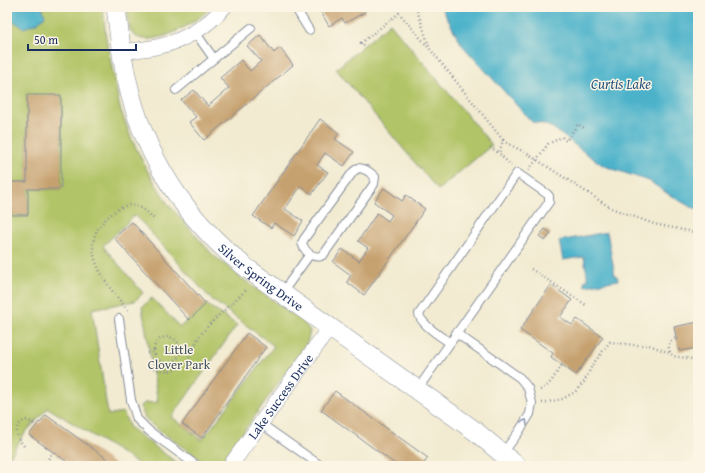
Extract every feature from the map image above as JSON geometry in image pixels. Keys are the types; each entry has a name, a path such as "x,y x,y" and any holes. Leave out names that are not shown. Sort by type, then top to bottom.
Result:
{"street":[{"name":"Silver Spring Drive","path":"116,7 127,80 145,138 164,175 185,206 204,229 234,257 475,431 517,466"},
{"path":"122,52 162,46 195,32 209,22 224,7"},
{"name":"Lake Success Drive","path":"230,466 330,327"}],"lane":[{"path":"296,7 309,30"},
{"path":"176,90 251,28"},
{"path":"195,32 214,59"},
{"path":"362,168 373,175 375,178 374,184 324,254 318,257 310,254 303,247 302,243 304,239 353,172 362,168"},
{"path":"417,390 449,342 549,202 549,196 547,194 521,175 419,314 423,322 449,342"},
{"path":"282,293 310,254"},
{"path":"119,319 131,400 137,419 149,431 197,466"},
{"path":"456,333 520,378 528,388 532,403 530,414 503,453"},
{"path":"260,423 321,466"}],"path":[{"path":"416,7 430,49"},
{"path":"364,46 361,43 399,13 505,142 537,160 611,208 654,224 698,232"},
{"path":"490,147 499,153 503,159 521,175 537,160 548,144 562,137 566,141 578,124 584,128"},
{"path":"499,153 503,140"},
{"path":"128,310 100,272 93,245 96,232 103,222 123,207 130,205 139,207 154,219"},
{"path":"531,269 586,305"},
{"path":"150,368 175,370 182,365 191,355 200,335 250,286"},
{"path":"166,337 174,339 179,346 179,354 174,360 166,363 158,359 154,352 154,347 159,340 166,337"},
{"path":"670,353 669,344 672,339 677,338"},
{"path":"541,403 562,399 575,392 584,382 593,364 610,342 613,341 634,345 649,345 670,353 676,357 698,360"},
{"path":"147,353 154,352"},
{"path":"166,363 166,370"},
{"path":"540,390 548,384 562,365"},
{"path":"24,446 18,440 18,426 21,422 27,420 36,424"},
{"path":"46,462 53,452"}],"green space":[{"name":"Little Clover Park","path":"7,7 103,7 106,38 120,108 132,140 147,170 168,204 213,255 244,280 303,321 310,331 307,343 224,459 215,465 205,463 152,425 145,418 140,406 145,403 158,402 142,307 152,298 180,327 206,304 237,325 172,417 202,440 274,346 211,299 135,215 103,246 143,293 135,301 92,309 108,415 123,412 130,428 181,466 142,466 48,408 25,433 7,461 7,215 28,215 28,189 61,189 61,96 27,96 27,182 7,182"},
{"path":"127,7 211,7 185,27 162,37 150,39 140,38 133,34 129,25"},
{"path":"390,23 492,145 438,190 336,69"}],"water":[{"path":"7,7 42,7 45,16 37,23 24,28 7,17"},
{"name":"Curtis Lake","path":"441,7 698,7 698,209 691,207 668,194 649,181 604,166 553,128 532,122 462,45"},
{"path":"607,232 615,276 617,276 618,280 585,286 584,281 588,280 584,257 563,260 559,241"}],"building":[{"path":"318,7 362,7 365,12 345,23 342,18 329,26"},
{"path":"260,35 274,53 280,48 293,65 204,140 189,122 196,117 181,100 194,90 208,106 229,88 220,78 241,60 250,71 261,61 247,46"},
{"path":"27,95 61,95 61,189 28,189 28,215 7,215 7,182 27,182"},
{"path":"320,119 339,133 335,139 354,152 344,166 325,153 317,165 328,172 312,194 301,186 285,209 303,221 294,236 274,223 271,228 253,216"},
{"path":"384,188 402,201 406,195 425,209 364,295 347,282 351,275 333,262 342,249 359,261 368,248 358,241 377,213 388,221 392,215 374,202"},
{"path":"132,222 206,304 189,320 114,238"},
{"path":"545,229 551,233 545,241 539,236"},
{"path":"551,285 572,300 560,317 572,325 577,319 603,337 576,375 551,357 553,353 520,330"},
{"path":"698,322 698,348 679,351 674,327"},
{"path":"247,333 266,347 202,438 182,424"},
{"path":"335,391 428,458 422,466 398,466 321,410"},
{"path":"46,415 117,466 73,466 29,435"}]}
